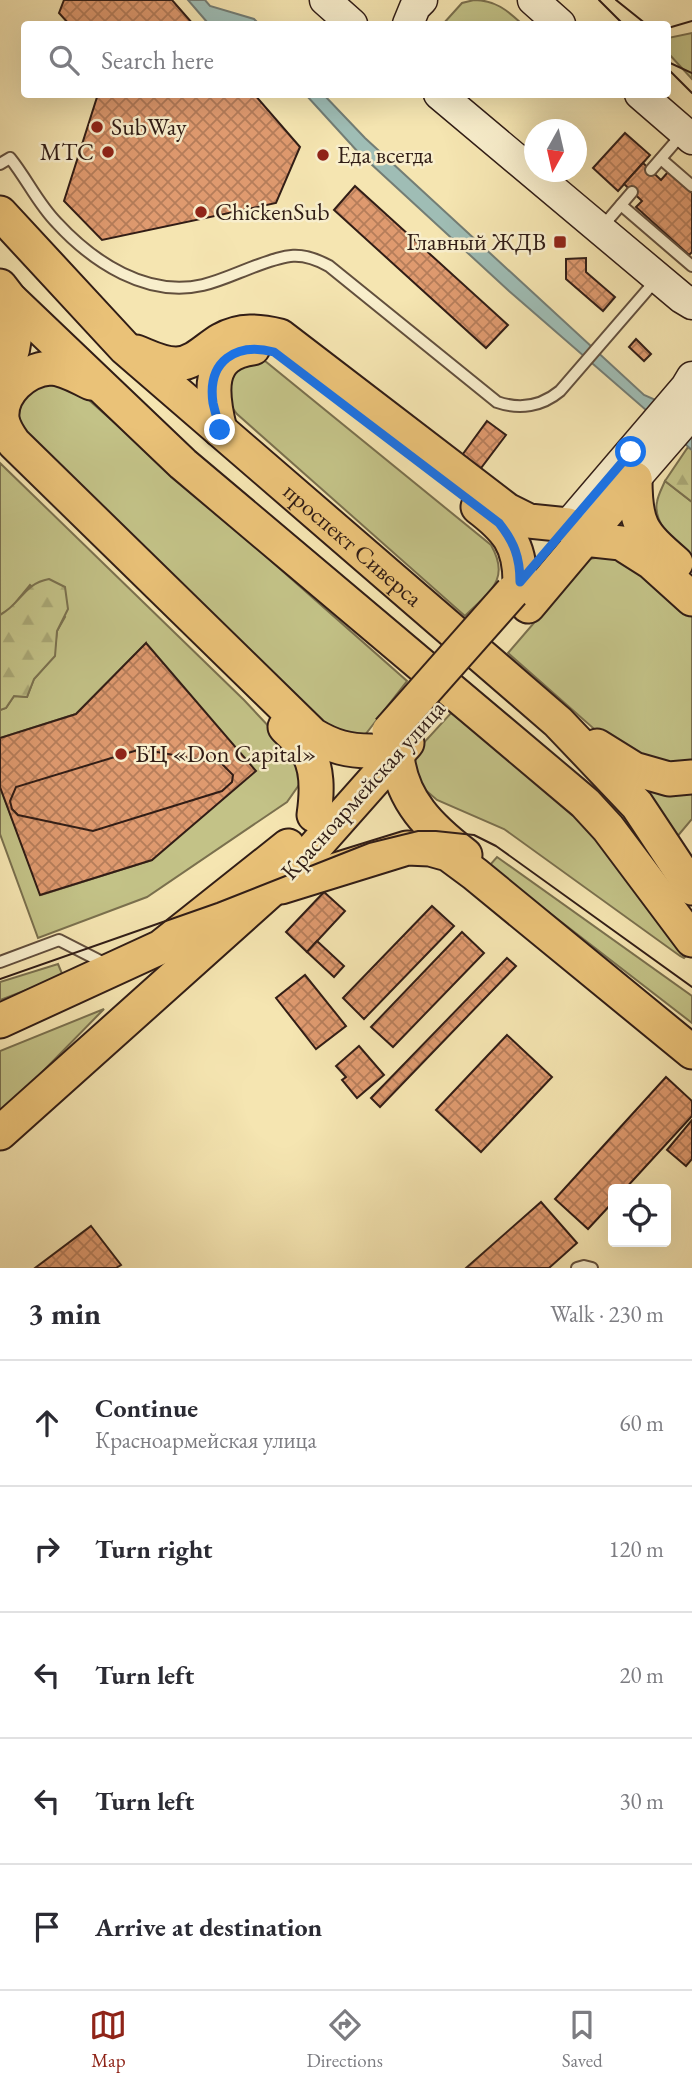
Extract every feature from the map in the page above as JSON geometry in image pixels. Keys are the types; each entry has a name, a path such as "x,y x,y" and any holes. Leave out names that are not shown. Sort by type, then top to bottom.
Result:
{"main road":[{"path":"325,0 349,21"},
{"path":"409,21 415,7 422,0"},
{"path":"533,0 557,21"},
{"path":"444,98 600,229 683,290"},
{"path":"645,98 688,136"},
{"path":"0,197 32,248"},
{"name":"проспект Сиверса","path":"0,213 125,348 558,722 637,805 689,883"},
{"path":"0,376 6,368 16,330 15,315 5,292"},
{"name":"проспект Сиверса","path":"5,292 100,387 183,464 585,803 608,828 692,940"},
{"path":"125,348 162,363 180,364 194,359 221,340 241,332 260,331 280,336 507,510 529,521 621,544 651,562 692,599"},
{"path":"220,430 213,403 213,382 225,359 244,349 257,347 274,352 499,523 512,540 518,555 520,593"},
{"path":"100,387 68,372 51,368 31,373 16,382 6,398 2,418 7,432 14,443 313,735 330,746 350,751 391,745 399,776 408,796 436,831 692,1040"},
{"name":"Красноармейская улица","path":"0,1133 298,866 391,745 520,593 637,466 690,392"},
{"path":"0,445 307,749 315,771 317,793 314,815"},
{"path":"637,466 635,510 643,529 661,550 692,577"},
{"path":"558,722 634,769 669,779 692,777"},
{"name":"Красноармейская улица","path":"0,1021 161,947 284,851 314,815 391,745"},
{"path":"689,883 686,855 692,838"},
{"path":"272,890 407,848 430,849 448,854 692,1052"}],"lane":[{"path":"651,170 688,136"},
{"path":"0,164 10,158 56,222 94,256 136,281 169,288 202,286 288,255 316,259 329,266 497,402 509,406 538,403 551,398 570,381 612,331 683,290 621,205"},
{"path":"661,159 692,186"},
{"path":"600,229 632,192"},
{"path":"0,962 59,940 115,969"},
{"path":"577,1268 592,1268"}],"green space":[{"path":"474,0 488,2 519,21 446,21 462,3"},
{"path":"692,33 692,79 671,56 671,37"},
{"path":"252,359 265,361 491,545 497,557 498,577 489,592 465,616 237,414 225,398 227,376"},
{"path":"65,379 407,681 361,740 332,739 18,433 16,391"},
{"path":"688,447 692,450 692,502 665,481"},
{"path":"0,463 244,700 295,755 301,782 287,802 147,897 38,938 0,834 0,787 41,895 152,860 146,643 76,714 0,738 0,710 6,708 14,696 27,697 34,679 54,656 57,631 65,617 30,585 11,608 0,615"},
{"path":"665,481 692,502 692,566 668,536 659,519 657,502"},
{"path":"607,556 625,559 692,613 692,768 672,768 610,743 508,653 589,559"},
{"path":"49,579 65,587 68,609 57,631 55,656 34,679 27,697 14,696 6,708 0,710 0,615 33,585"},
{"path":"451,713 581,814 684,958 504,829 437,800 414,780 408,760"},
{"path":"637,782 692,792 692,819 676,838"},
{"path":"497,857 692,996 692,1023 489,866"},
{"path":"58,964 63,976 0,1000 0,982"},
{"path":"104,1009 0,1115 0,1051"}],"water":[{"path":"188,0 205,0 210,6 256,21 206,21"},
{"path":"309,98 327,98 365,138 644,395 692,416 692,450 509,291 358,152"}],"building":[{"path":"64,0 172,0 190,21 66,21 59,13"},
{"path":"97,98 257,98 300,147 276,203 102,240 64,201"},
{"path":"625,133 650,155 618,191 593,168"},
{"path":"643,163 661,180 668,172 692,193 692,252 689,255 636,207 642,201 624,184"},
{"path":"355,186 508,325 486,348 334,210"},
{"path":"586,258 586,272 615,297 603,311 566,279 566,259"},
{"path":"636,339 651,354 644,361 629,347"},
{"path":"487,421 506,435 478,472 460,458"},
{"name":"БЦ «Don Capital»","path":"146,643 256,771 152,860 40,895 0,787 0,738 76,714"},
{"path":"141,749 222,764 233,775 232,782 222,791 93,831 18,815 12,809 10,801 16,787"},
{"path":"324,892 345,911 307,952 286,932"},
{"path":"432,906 454,926 364,1019 343,998"},
{"path":"462,932 484,953 393,1047 371,1027"},
{"path":"317,941 344,966 334,977 307,952"},
{"path":"507,958 516,966 380,1107 371,1098"},
{"path":"305,975 346,1026 316,1049 276,998"},
{"path":"507,1035 552,1077 481,1152 436,1110"},
{"path":"359,1046 384,1075 357,1098 342,1080 346,1077 336,1066"},
{"path":"666,1077 692,1101 692,1116 630,1184 608,1184 608,1207 588,1229 555,1199"},
{"path":"692,1120 692,1159 686,1166 667,1150"},
{"path":"541,1202 577,1243 549,1268 466,1268"},
{"path":"91,1226 121,1265 116,1268 35,1268"}],"tram line":[{"path":"599,0 620,21"},
{"path":"616,0 642,21"},
{"path":"671,27 692,21"},
{"path":"671,63 692,73"},
{"path":"671,72 692,93"},
{"path":"0,979 217,903 369,843 418,831 436,831 474,835 496,846 692,987"}],"place":[{"name":"SubWay","path":"97,127"},
{"name":"МТС","path":"108,152"},
{"name":"Еда всегда","path":"323,155"},
{"name":"ChickenSub","path":"201,212"},
{"name":"Главный ЖДВ","path":"560,242"},
{"name":"БЦ «Don Capital»","path":"121,754"}],"route":[{"path":"220,430 213,403 213,382 225,359 244,349 257,347 274,352 499,523 512,540 518,555 520,582 631,452"}]}
